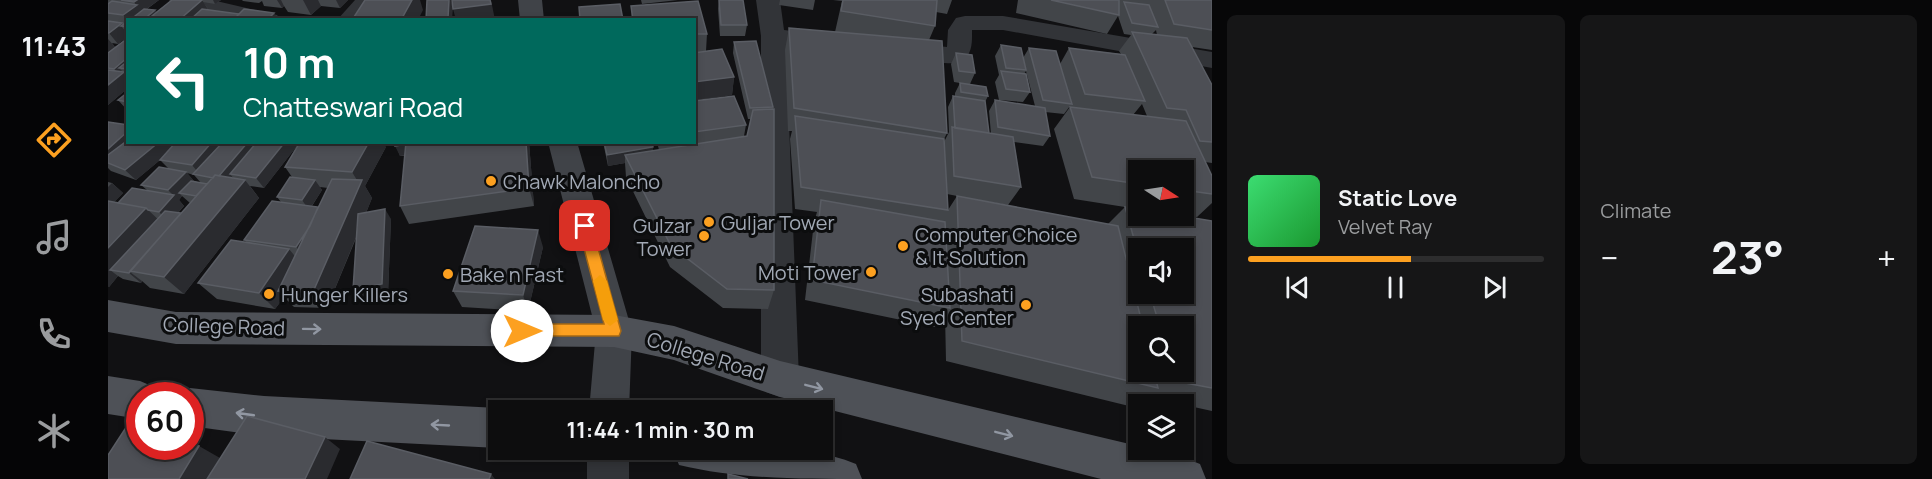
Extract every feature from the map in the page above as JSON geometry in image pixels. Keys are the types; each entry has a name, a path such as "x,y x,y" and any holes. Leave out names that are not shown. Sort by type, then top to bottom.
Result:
{"main road":[{"path":"530,0 532,18"},
{"path":"563,144 614,331 610,400"},
{"name":"College Road","path":"108,316 176,328 614,331 674,343 780,379 1185,479"},
{"path":"108,396 126,398"},
{"path":"204,409 264,416 488,427"},
{"path":"745,460 841,479"}],"street":[{"path":"159,11 181,0 260,18"},
{"path":"351,18 369,0"},
{"path":"768,0 773,36 780,379"},
{"path":"773,36 954,55 959,50 960,30 965,23 1005,12 1212,60"},
{"path":"608,460 608,479"}],"building":[{"path":"172,0 202,0 181,18 152,16"},
{"path":"365,0 412,0 402,18 353,18"},
{"path":"427,0 449,0 448,18 426,18"},
{"path":"452,0 490,0 491,4 453,9"},
{"path":"719,0 743,0 747,25 721,25"},
{"path":"843,0 937,0 935,26 841,11"},
{"path":"1051,0 1119,0 1119,15"},
{"path":"1165,0 1212,0 1212,30 1174,24"},
{"path":"112,1 137,5 123,15 108,13 108,4"},
{"path":"698,1 707,34 696,34 696,18 633,18 631,6"},
{"path":"1124,2 1149,5 1158,27 1132,23"},
{"path":"620,4 623,18 580,18 579,7"},
{"path":"144,9 155,10 145,18 133,18"},
{"path":"202,9 239,14 235,18 192,18"},
{"path":"244,9 274,13 269,18 235,18"},
{"path":"108,21 122,23 108,33"},
{"path":"789,28 942,41 947,133 794,108"},
{"path":"1132,32 1187,38 1212,85 1212,142 1200,141 1186,110 1167,108"},
{"path":"126,40 126,59 114,69 108,68 108,53"},
{"path":"756,41 773,107 750,108 734,42"},
{"path":"1001,45 1021,48 1026,70 1006,68"},
{"path":"1029,48 1056,51 1072,104 1043,100"},
{"path":"1069,48 1125,55 1145,101 1085,94"},
{"path":"722,49 734,77 696,82 696,53"},
{"path":"956,53 972,55 975,73 959,71"},
{"path":"108,70 124,72 108,85"},
{"path":"1001,71 1026,74 1030,92 1006,89"},
{"path":"960,83 986,87 988,96 961,92"},
{"path":"126,94 126,102 118,100"},
{"path":"734,96 746,125 696,132 696,101"},
{"path":"953,96 985,101 989,133 955,128"},
{"path":"995,100 1045,108 1050,136 998,127"},
{"path":"1070,107 1186,121 1212,176 1212,194 1194,191 1194,160 1128,160 1128,182 1092,177"},
{"name":"Guljar Tower","path":"774,109 774,290 727,289 671,246 625,155 747,136 753,110"},
{"path":"795,116 944,139 948,210 801,187"},
{"path":"108,122 126,125 126,133 108,149"},
{"path":"952,127 1013,137 1021,187 954,176"},
{"path":"126,142 126,144 157,144 125,170 108,163 108,155"},
{"path":"174,144 210,144 192,165 160,160"},
{"path":"221,144 246,144 219,176 215,175 213,178 193,174"},
{"path":"255,144 283,144 256,178 230,174"},
{"path":"299,144 368,144 352,172 285,167"},
{"path":"406,144 526,144 529,188 400,206"},
{"path":"604,144 652,144 653,147 607,155"},
{"path":"159,167 186,172 168,190 141,185"},
{"path":"215,175 245,180 164,277 130,271"},
{"path":"290,177 315,180 302,200 277,197"},
{"path":"332,179 362,180 313,292 278,291"},
{"path":"191,181 207,184 196,196 179,193"},
{"path":"132,188 174,195 159,212 118,203"},
{"name":"Subashati Syed Center","path":"957,196 1118,226 1128,266 1128,304 1137,304 1140,316 1128,316 1128,381 962,341"},
{"name":"Moti Tower","path":"821,200 945,222 950,308 812,280"},
{"path":"108,201 146,208 108,248"},
{"path":"272,201 318,207 310,226 296,247 244,240"},
{"path":"385,209 382,284 353,290 358,214"},
{"path":"165,211 181,213 129,273 110,270"},
{"path":"1194,218 1212,221 1212,388 1180,382 1194,382 1194,316 1157,316 1153,304 1194,304 1194,238 1134,238 1130,226 1194,226"},
{"path":"475,226 538,230 523,295 453,291"},
{"path":"231,240 289,249 259,293 198,283"},
{"name":"Subashati Syed Center","path":"1133,382 1156,382 1158,388"},
{"path":"247,416 325,437 305,479 207,479"},
{"path":"126,428 126,460 191,460 179,479 108,479 108,455"},
{"path":"367,441 491,474 489,479 350,479"},
{"path":"728,474 748,479 728,479"}],"slow traffic":[{"path":"600,281 610,320"}],"place":[{"name":"Chawk Maloncho","path":"491,181"},
{"name":"Guljar Tower","path":"709,222"},
{"name":"Gulzar Tower","path":"704,236"},
{"name":"Computer Choice & It Solution","path":"903,246"},
{"name":"Moti Tower","path":"871,272"},
{"name":"Bake n Fast","path":"448,274"},
{"name":"Hunger Killers","path":"269,294"},
{"name":"Subashati Syed Center","path":"1026,305"}],"route":[{"path":"522,331 614,331 585,226"}]}
